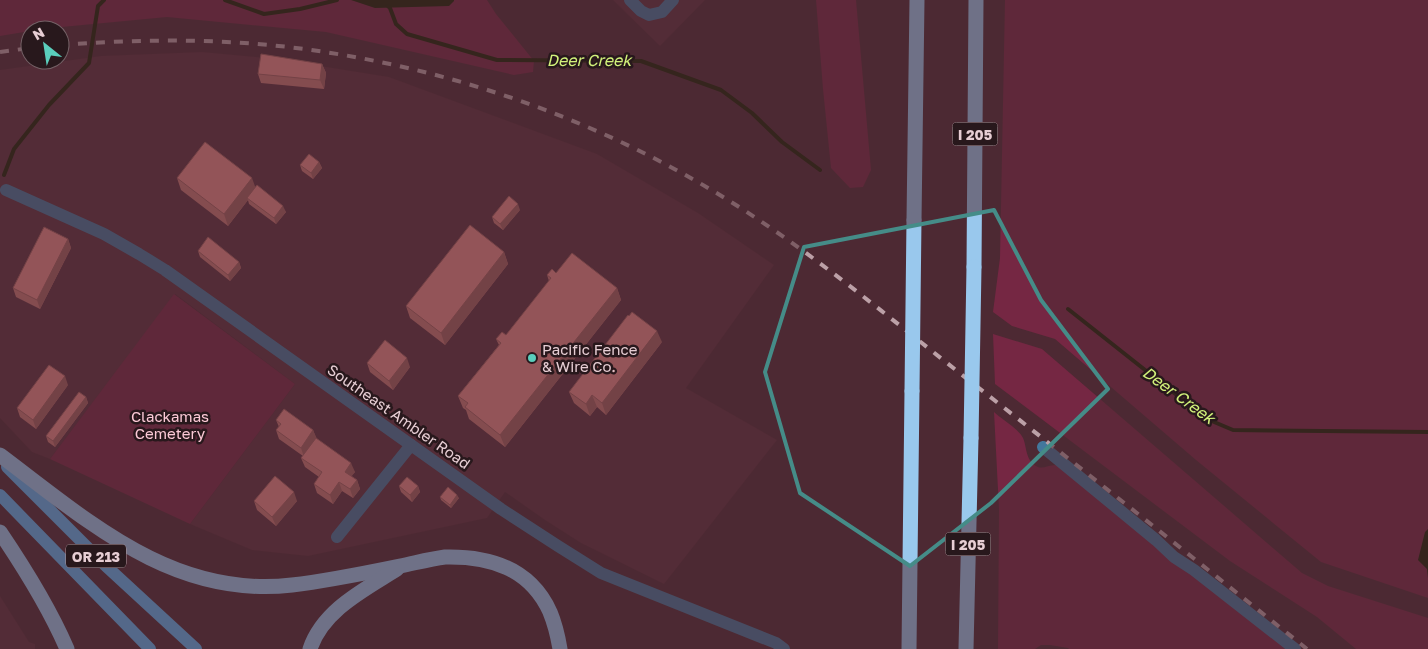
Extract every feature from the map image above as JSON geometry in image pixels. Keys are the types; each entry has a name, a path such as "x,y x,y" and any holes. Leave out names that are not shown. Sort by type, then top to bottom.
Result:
{"highway":[{"path":"909,649 917,0"},
{"name":"I 205","path":"966,649 974,268 976,0"},
{"path":"0,455 120,542 162,564 214,581 250,585 283,585 314,582 430,559 458,557 495,562 506,567 527,582 544,601 556,627 560,649"},
{"path":"0,532 52,616 67,649"},
{"path":"310,649 317,633 340,607 402,566"}],"main road":[{"name":"OR 213","path":"0,460 106,566 196,649"},
{"name":"OR 213","path":"0,495 150,649"}],"street":[{"path":"630,0 641,11 649,15 662,12 673,0"},
{"name":"Southeast Ambler Road","path":"6,190 104,234 147,258 193,288 501,509 601,573 776,643 784,649"},
{"path":"337,537 411,445"},
{"path":"1043,447 1174,557 1194,570 1295,649"}],"highlighted area":[{"path":"994,210 1041,300 1108,389 991,503 910,566 800,493 765,372 804,247"}],"shaded area":[{"path":"351,0 454,1 449,6 375,8"},
{"path":"613,0 705,0 660,46"},
{"path":"202,52 277,59 389,77 597,154 698,213 774,265 686,388 777,440 664,584 581,543 505,492 487,518 308,556 252,550 190,524 295,384 175,294 50,459 32,452 0,418 0,70 20,67 20,70 70,70 70,60 101,56"},
{"path":"1428,529 1428,578 1427,569 1418,560 1425,532"},
{"path":"0,596 29,642 35,644 35,649 0,649"}],"green space":[{"path":"0,0 487,0 534,61 533,72 514,75 326,32 167,17 70,26 70,20 20,20 20,33 0,36"},
{"path":"816,0 856,0 871,170 863,187 850,188 831,168"},
{"path":"1005,0 1428,0 1428,598 1321,562 1196,460 1055,339 1012,326 993,312 1000,258"},
{"name":"Clackamas Cemetery","path":"174,294 295,384 190,524 50,459"},
{"path":"993,334 1042,349 1302,573 1328,586 1428,618 1428,649 1356,649 1317,617 1230,561 995,384"},
{"path":"994,412 1021,435 1032,463 1041,468 1055,465 1062,467 1288,649 1069,649 1041,645 1035,649 998,649 999,509"}],"building":[{"path":"261,54 322,64 320,80 258,74"},
{"path":"205,142 252,178 224,214 177,178"},
{"path":"309,154 319,162 311,173 300,165"},
{"path":"257,185 283,206 274,218 247,198"},
{"path":"509,196 518,204 500,224 492,217"},
{"path":"470,225 504,252 441,333 406,306"},
{"path":"44,227 68,239 37,300 13,288"},
{"path":"208,237 239,262 228,275 198,251"},
{"path":"572,253 617,288 500,435 465,407 468,403 458,396 501,343 496,339 502,332 506,335 551,278 547,275 552,269 556,273"},
{"path":"632,312 657,331 602,403 592,395 586,404 569,392"},
{"path":"385,340 407,358 389,381 367,363"},
{"path":"49,365 65,376 33,420 17,408"},
{"path":"79,392 86,397 53,441 46,436"},
{"path":"284,409 313,430 301,448 276,430 281,424 276,420"},
{"path":"316,438 351,463 345,472 357,480 350,489 339,482 330,495 314,484 322,472 301,458"},
{"path":"275,476 294,492 272,517 254,501"},
{"path":"407,477 418,486 410,495 399,486"},
{"path":"448,487 457,495 450,505 440,497"}],"waterway":[{"name":"Deer Creek","path":"4,175 14,149 49,105 89,63 98,6 104,0"},
{"name":"Deer Creek","path":"225,0 264,14 300,9 337,0"},
{"name":"Deer Creek","path":"388,6 396,24 407,34 497,60 641,61 721,90 752,113 782,142 820,170"},
{"name":"Deer Creek","path":"1068,309 1207,419 1233,430 1428,432"}],"railway":[{"path":"70,45 151,41 213,41 274,45 360,58 470,84 576,122 628,145 679,171 728,200 823,266 1307,649"},
{"path":"0,52 20,49"}],"place":[{"name":"Pacific Fence & Wire Co.","path":"532,358"}]}
